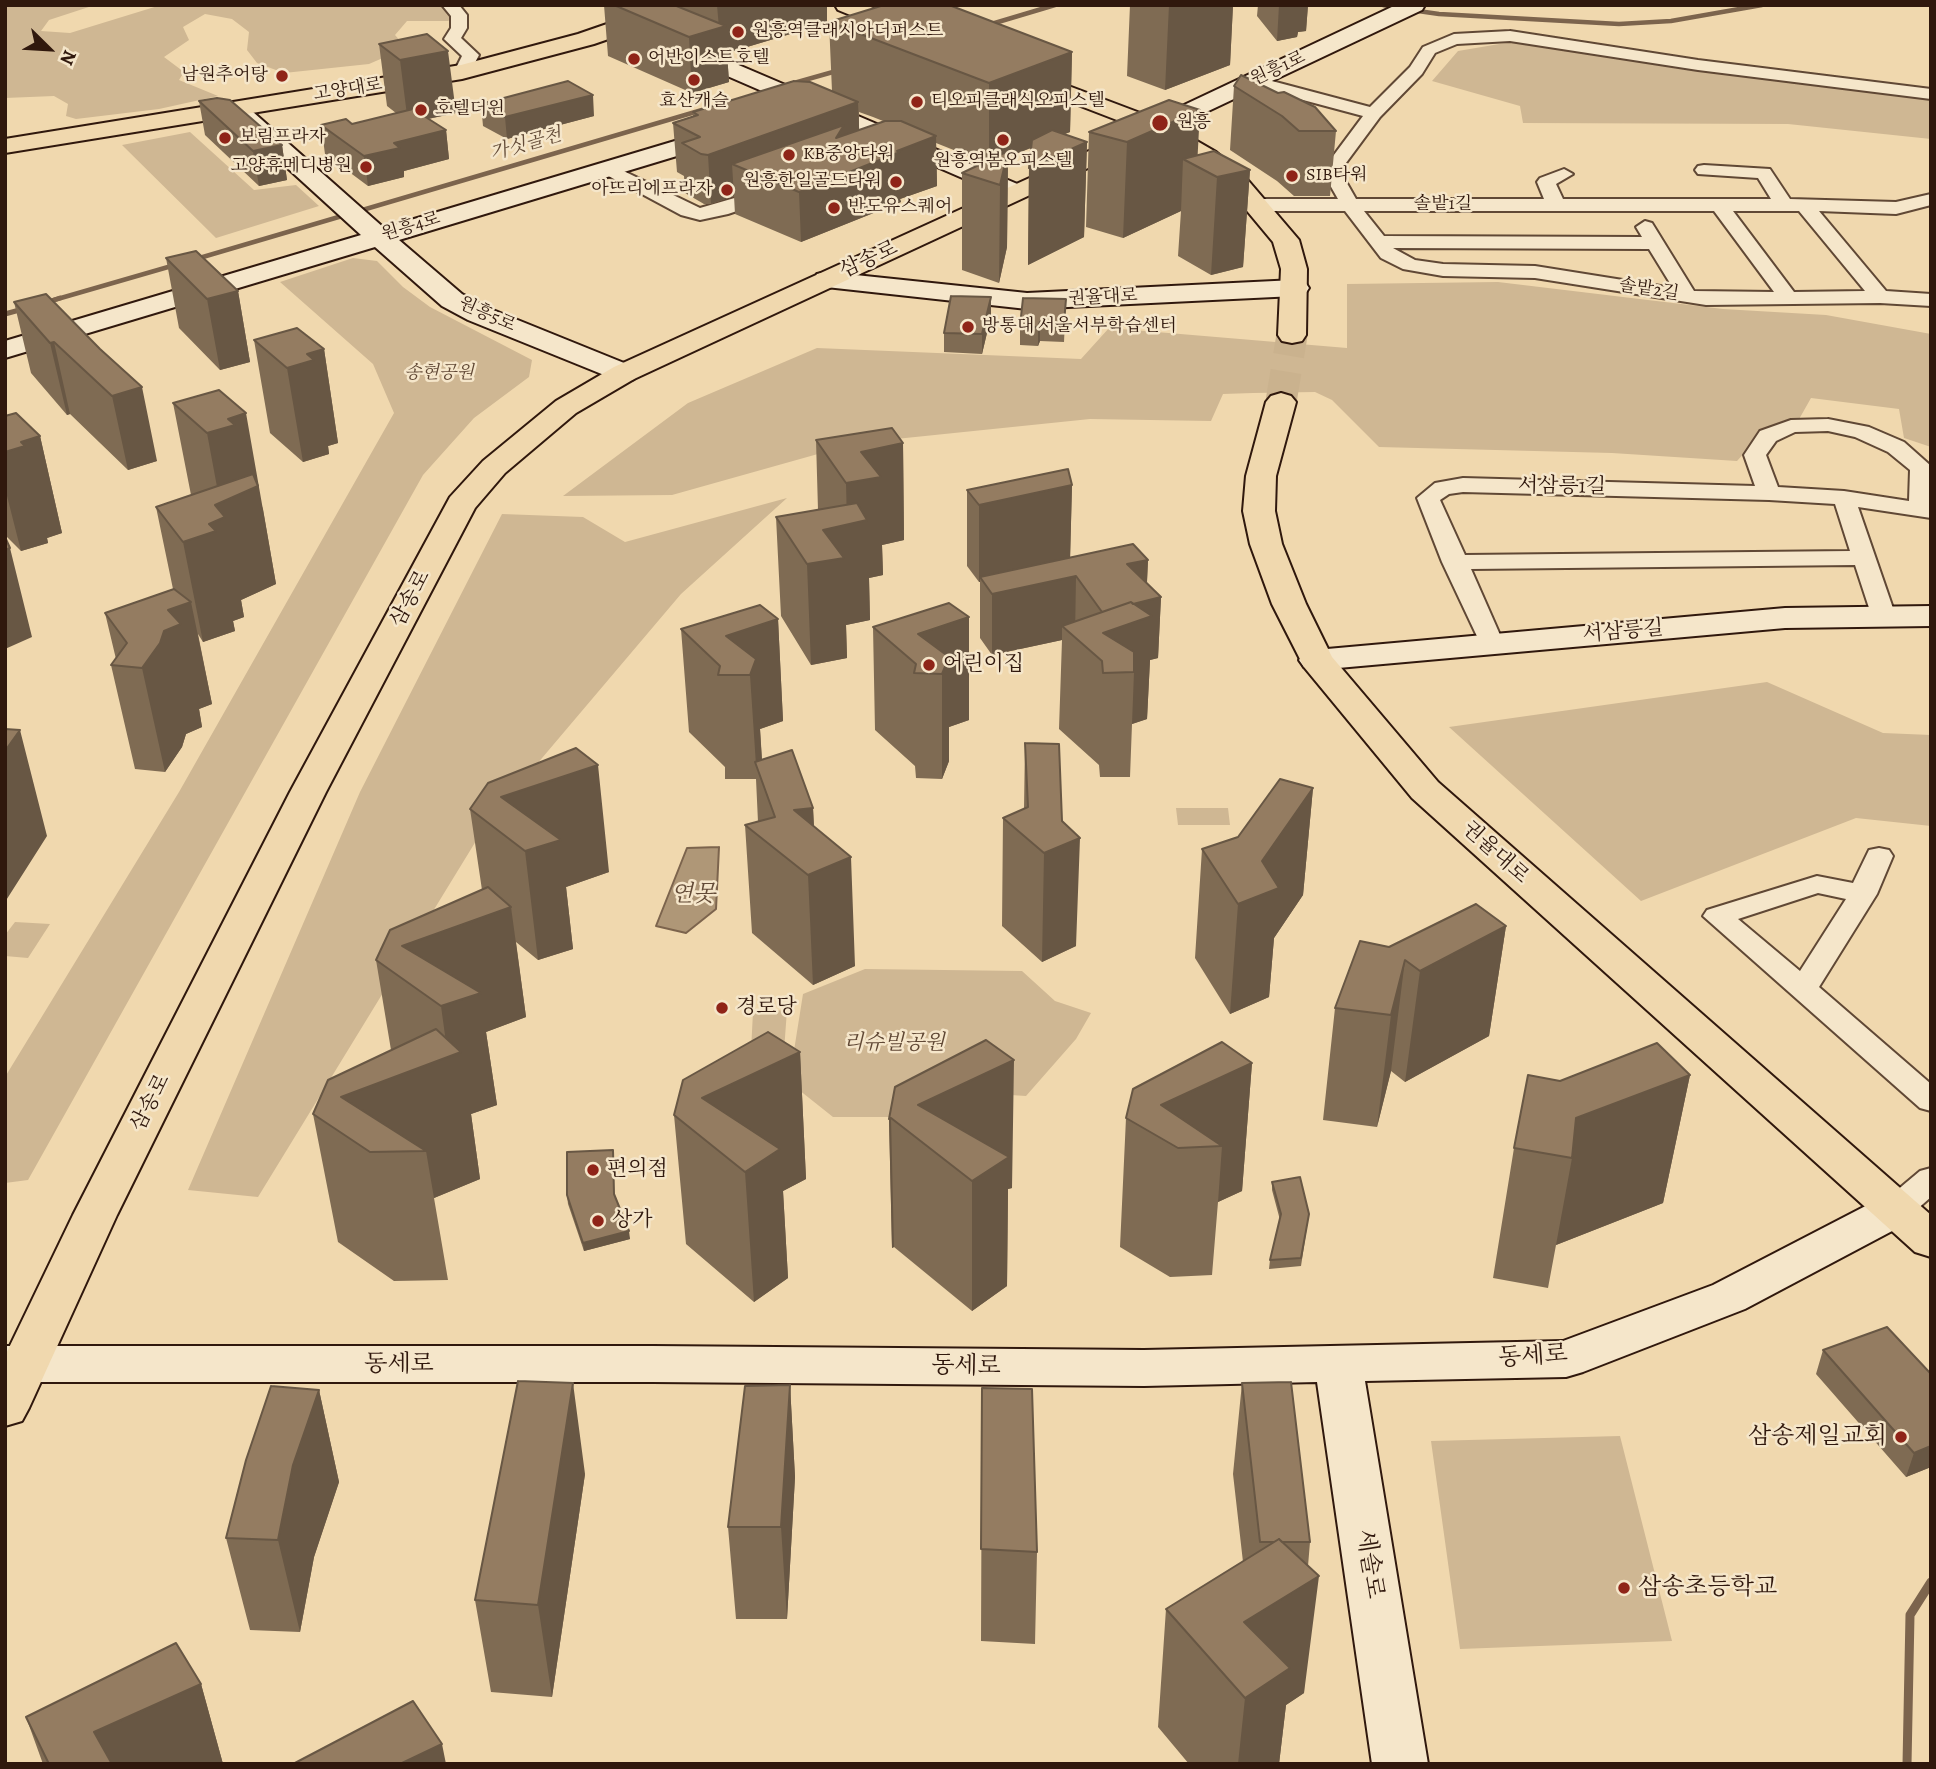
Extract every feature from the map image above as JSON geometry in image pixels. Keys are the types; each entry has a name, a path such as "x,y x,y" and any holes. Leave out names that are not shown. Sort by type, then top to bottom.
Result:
{"main road":[{"path":"462,72 538,43 656,5"},
{"path":"846,5 927,38"},
{"path":"462,72 558,60 646,33 695,7"},
{"name":"고양대로","path":"5,146 462,72 695,7"},
{"path":"1001,67 1156,127 1208,157 1257,205 1286,240 1294,269 1292,335"},
{"name":"삼송로","path":"5,1408 15,1364 95,1215 223,959 461,504 494,467 531,433 566,407 624,373 1156,127"},
{"name":"권율대로","path":"1281,402 1261,476 1259,511 1266,544 1289,604 1316,660 1425,790 1931,1241"}],"street":[{"path":"450,5 459,15 459,27 452,39 471,55 462,72"},
{"name":"원흥1로","path":"1156,127 1409,8"},
{"path":"646,33 760,82 799,106 895,149 1015,192"},
{"path":"1253,81 1329,104 1374,113 1416,70 1429,50 1454,39 1510,36 1698,65 1931,94"},
{"name":"원흥5로","path":"236,109 452,300 478,314 624,373"},
{"name":"솔밭2길","path":"1374,113 1331,171 1350,205 1377,242 1388,254 1410,265 1443,270 1535,272 1688,297 1880,297 1931,300"},
{"name":"원흥4로","path":"5,351 374,232 748,126"},
{"path":"607,168 688,211 700,214 721,210 784,188"},
{"path":"1704,170 1764,173 1784,205"},
{"path":"1556,205 1546,182 1564,174"},
{"name":"솔밭1길","path":"1257,205 1804,205 1896,208 1931,199"},
{"path":"1629,205 1688,297"},
{"path":"1719,205 1788,298"},
{"path":"1804,205 1880,297"},
{"path":"1377,242 1655,243"},
{"name":"권율대로","path":"827,280 1027,301 1295,288"},
{"name":"서삼릉1길","path":"1492,644 1454,562 1429,498 1443,488 1463,485 1769,492 1844,498 1925,510 1920,468 1896,447 1861,432 1828,425 1791,426 1768,436 1755,455 1769,492"},
{"path":"1844,498 1884,617"},
{"path":"1454,562 1865,558"},
{"name":"서삼릉길","path":"1316,660 1785,618 1931,616"},
{"path":"1803,989 1863,894 1879,856"},
{"path":"1863,894 1817,884 1717,916 1931,1101"},
{"path":"1895,1210 1931,1179"},
{"name":"동세로","path":"15,1364 663,1364 1144,1368 1566,1359 1729,1297 1895,1210"},
{"name":"세솔로","path":"1338,1365 1400,1764"}],"green space":[{"path":"5,5 95,5 49,20 41,31 70,33 161,5 450,5 459,15 448,21 407,21 395,35 402,43 392,54 369,64 284,73 257,63 247,50 249,32 232,19 205,14 183,27 189,40 164,57 184,72 179,80 218,96 159,109 76,119 66,116 68,104 54,96 5,98"},
{"path":"1523,40 1931,96 1931,139 1788,124 1523,123 1520,106 1432,81 1458,51"},
{"path":"190,132 254,190 296,185 319,206 216,238 122,145"},
{"name":"송현공원","path":"353,258 377,261 403,287 430,307 532,360 529,377 474,418 423,475 28,1180 5,1183 5,1077 179,792 394,413 373,364 280,282"},
{"path":"1498,282 1723,309 1826,315 1931,334 1931,447 1904,438 1899,409 1811,398 1798,421 1768,427 1737,461 1612,453 1379,447 1332,400 1315,392 1223,394 1211,421 1090,419 857,443 672,495 563,496 688,403 817,348 1081,359 1109,328 1347,348 1347,284"},
{"path":"787,498 681,594 487,823 258,1197 188,1190 360,792 502,514 583,517 625,542"},
{"path":"1767,682 1883,733 1931,735 1931,826 1856,818 1641,901 1449,727"},
{"path":"1176,808 1228,808 1230,825 1178,825"},
{"path":"15,922 50,924 28,958 5,956 5,935"},
{"name":"리슈빌공원","path":"865,969 1022,971 1055,1001 1091,1013 1076,1039 1026,1096 964,1092 911,1117 833,1117 789,1082 803,994"},
{"path":"787,1010 784,1051 751,1051 753,1012"},
{"path":"1620,1436 1672,1641 1460,1649 1431,1441"}],"water":[{"name":"연못","path":"719,847 716,909 686,933 656,926 687,848"}],"building":[{"path":"614,5 674,5 726,26 689,37"},
{"path":"884,5 949,5 1072,52 989,83 829,22"},
{"path":"427,34 448,51 400,60 379,44"},
{"path":"1241,75 1315,107 1336,131 1299,131 1282,116 1234,86"},
{"path":"568,81 593,95 505,117 481,104"},
{"path":"794,81 810,82 858,102 708,155 682,143 700,137 673,123 698,115 693,112"},
{"path":"217,98 230,100 282,145 253,151 199,101"},
{"path":"1169,100 1200,110 1127,142 1089,132"},
{"path":"413,109 446,130 394,143 400,148 364,156 321,125 346,119 352,124"},
{"path":"885,121 901,121 936,136 799,192 732,164 844,125 836,138"},
{"path":"1052,130 1087,142 1029,168 1032,140"},
{"path":"1008,151 1000,185 962,173"},
{"path":"1214,151 1250,170 1217,177 1183,159"},
{"path":"196,251 238,291 207,299 166,258"},
{"path":"46,294 142,387 112,396 54,342 50,343 14,302"},
{"path":"951,296 991,297 982,334 944,333"},
{"path":"1023,298 1066,299 1064,323 1040,322 1038,327 1020,326"},
{"path":"297,328 324,349 307,354 314,360 287,368 254,340"},
{"path":"219,390 246,413 228,419 235,425 207,433 173,403"},
{"path":"16,413 40,436 21,442 25,446 5,452 5,416"},
{"path":"892,428 903,443 861,452 881,477 846,483 816,440"},
{"path":"1068,469 1072,485 979,505 967,490"},
{"path":"253,474 258,486 215,505 225,517 209,524 216,531 183,542 156,507"},
{"path":"857,503 867,520 823,530 844,558 807,564 776,517"},
{"path":"5,537 10,548 5,550"},
{"path":"1133,544 1148,560 1127,564 1161,597 1133,604 1131,602 1102,612 1076,576 992,594 980,577"},
{"path":"174,589 191,602 168,610 181,624 164,631 160,643 142,668 111,665 127,643 105,613"},
{"path":"1131,602 1152,616 1103,633 1134,652 1134,672 1103,673 1102,661 1062,626"},
{"path":"949,603 969,617 918,634 949,657 942,674 914,673 916,664 873,627"},
{"path":"760,605 778,619 726,636 756,659 750,675 718,675 720,666 681,629"},
{"path":"5,729 20,730 5,751"},
{"path":"1025,743 1059,744 1062,821 1080,838 1044,853 1003,818 1028,807"},
{"path":"576,748 598,765 501,797 561,840 525,851 470,809 488,783"},
{"path":"792,750 813,808 794,810 851,857 808,875 745,825 775,817 755,762"},
{"path":"1280,779 1313,788 1262,861 1279,888 1238,904 1202,849 1238,837"},
{"path":"488,887 511,907 402,946 481,993 441,1006 376,960 390,930"},
{"path":"1476,904 1506,926 1420,971 1405,960 1391,1015 1335,1008 1360,941 1389,947"},
{"path":"436,1029 461,1052 341,1097 426,1151 370,1152 313,1114 328,1080"},
{"path":"768,1032 800,1052 702,1098 780,1149 745,1172 674,1115 683,1080"},
{"path":"986,1040 1014,1060 918,1105 1009,1157 972,1181 889,1119 895,1087"},
{"path":"1222,1042 1252,1063 1161,1105 1222,1146 1178,1148 1126,1118 1133,1089"},
{"path":"1657,1043 1690,1075 1576,1118 1572,1158 1514,1148 1528,1075 1560,1081"},
{"name":"상가","path":"613,1150 614,1194 629,1231 583,1243 567,1195 567,1152"},
{"path":"1300,1177 1309,1214 1301,1258 1270,1260 1281,1214 1272,1182"},
{"path":"1887,1327 1931,1374 1931,1446 1914,1453 1823,1350"},
{"path":"518,1381 573,1383 538,1605 475,1600"},
{"path":"1291,1382 1310,1542 1282,1542 1279,1539 1274,1542 1260,1542 1242,1383"},
{"path":"790,1385 781,1527 728,1527 745,1386"},
{"path":"271,1386 319,1390 293,1465 278,1540 226,1538 246,1460"},
{"path":"982,1388 1032,1389 1037,1552 981,1549"},
{"path":"1279,1539 1319,1576 1244,1622 1290,1668 1245,1698 1166,1609"},
{"path":"176,1643 201,1684 94,1732 112,1764 49,1764 26,1717"},
{"path":"413,1701 442,1744 400,1764 293,1764"}],"waterway":[{"name":"가싯골천","path":"988,25 1055,5"},
{"name":"가싯골천","path":"1383,5 1399,8"},
{"name":"가싯골천","path":"1411,10 1439,14 1619,24 1671,21 1762,5"},
{"name":"가싯골천","path":"794,83 840,70"},
{"name":"가싯골천","path":"196,259 702,110"},
{"name":"가싯골천","path":"54,300 175,265"},
{"name":"가싯골천","path":"54,300 60,298"},
{"name":"가싯골천","path":"45,303 54,300"},
{"name":"가싯골천","path":"5,314 23,309"},
{"path":"1907,1764 1910,1615 1931,1582"}],"tunnel":[{"path":"1281,402 1292,335"}],"place":[{"name":"원흥역클래시아더퍼스트","path":"738,32"},
{"name":"어반이스트호텔","path":"634,59"},
{"name":"남원추어탕","path":"282,76"},
{"name":"효산캐슬","path":"694,80"},
{"name":"티오피클래식오피스텔","path":"917,102"},
{"name":"호텔더윈","path":"421,110"},
{"name":"원흥","path":"1160,123"},
{"name":"보림프라자","path":"225,138"},
{"name":"원흥역봄오피스텔","path":"1003,140"},
{"name":"KB중앙타워","path":"789,155"},
{"name":"고양휴메디병원","path":"366,167"},
{"name":"SIB타워","path":"1292,176"},
{"name":"원흥한일골드타워","path":"896,182"},
{"name":"아뜨리에프라자","path":"727,190"},
{"name":"반도유스퀘어","path":"834,208"},
{"name":"방통대 서울서부학습센터","path":"968,327"},
{"name":"어린이집","path":"929,665"},
{"name":"경로당","path":"722,1008"},
{"name":"편의점","path":"593,1170"},
{"name":"상가","path":"598,1221"},
{"name":"삼송제일교회","path":"1901,1437"},
{"name":"삼송초등학교","path":"1624,1588"}]}
